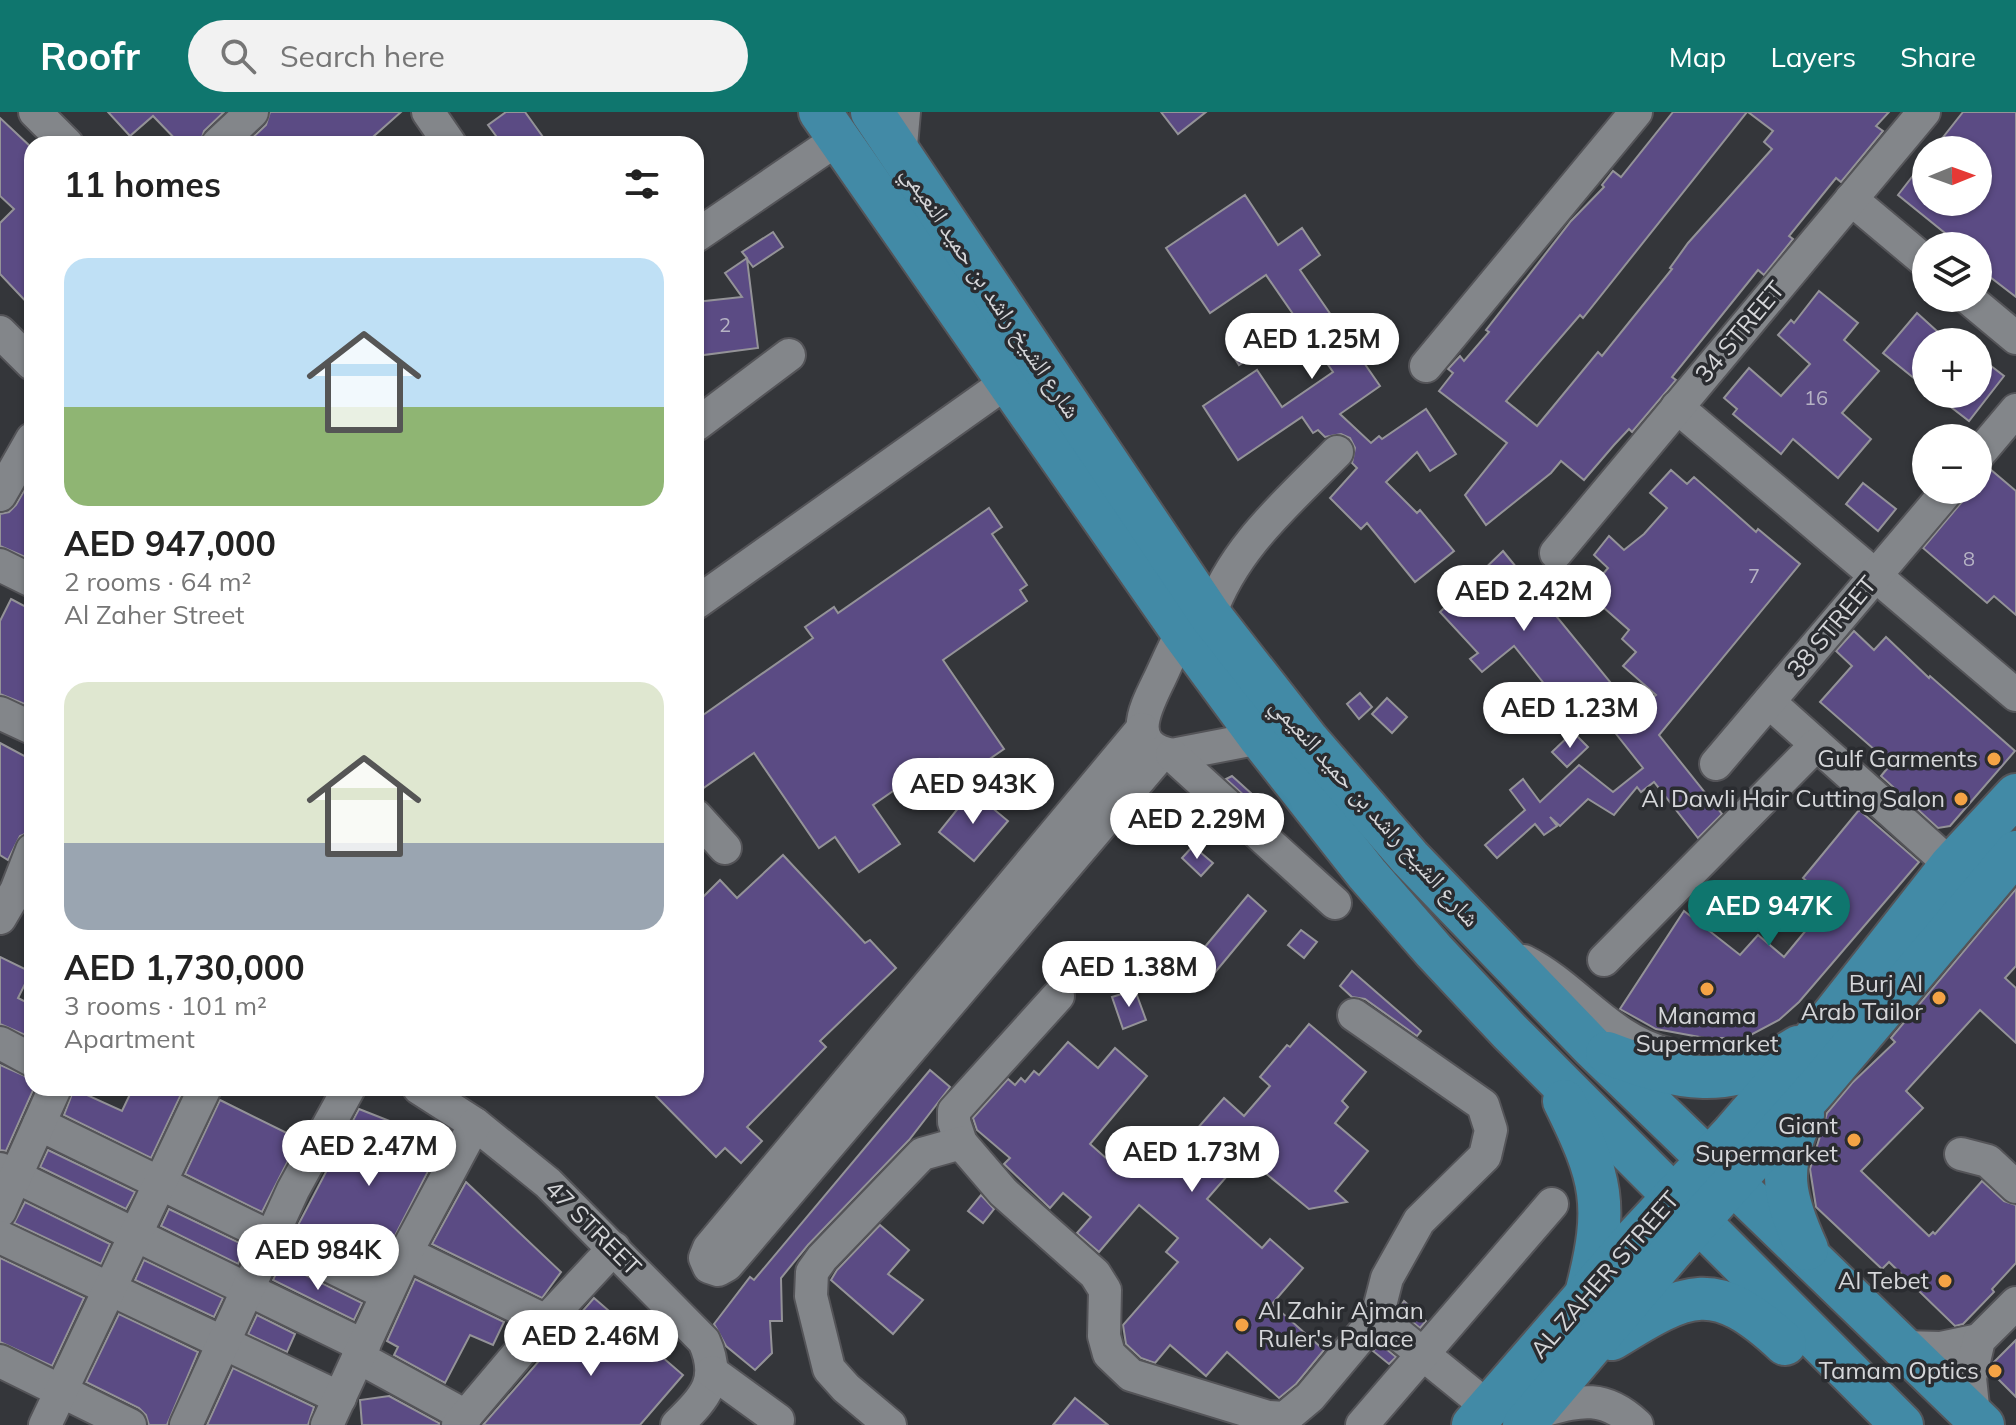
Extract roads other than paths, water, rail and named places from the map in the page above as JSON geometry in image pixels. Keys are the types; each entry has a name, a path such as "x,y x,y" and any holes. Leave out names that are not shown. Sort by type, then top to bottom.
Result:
{"main road":[{"name":"شارع الشيخ راشد بن حميد النعيمي","path":"872,112 1196,624 1260,738 1337,838 1434,951 1686,1210 1902,1425"},
{"name":"شارع الشيخ راشد بن حميد النعيمي","path":"829,126 1007,382 1196,624 1257,678 1347,787 1593,1048 1978,1421"},
{"name":"AL ZAHER STREET","path":"1720,1173 1851,991 1951,865 2016,795"},
{"name":"AL ZAHER STREET","path":"1504,1418 1581,1358 1686,1210 1720,1173 1817,1088 2016,852"},
{"path":"1593,1048 1667,1074 1708,1077 1760,1068 1819,1033"},
{"path":"1550,1071 1588,1149 1596,1173 1600,1227 1586,1294"},
{"path":"1812,1262 1788,1204 1785,1166 1793,1135 1817,1088"},
{"name":"AL ZAHER STREET","path":"1504,1418 1586,1294 1686,1210"},
{"path":"1581,1358 1666,1307 1697,1299 1714,1300 1736,1305 1757,1318 1834,1389 1879,1425"}],"street":[{"path":"35,112 59,136"},
{"path":"226,136 252,112"},
{"path":"428,112 444,136"},
{"path":"900,157 904,112"},
{"path":"1426,366 1636,112"},
{"name":"34 STREET","path":"1556,553 1924,112"},
{"path":"704,229 829,126"},
{"path":"1851,199 1912,250"},
{"path":"1985,312 2016,338"},
{"path":"0,332 24,356"},
{"path":"704,419 789,355"},
{"path":"704,597 1007,382"},
{"path":"1677,407 2016,695"},
{"path":"1992,438 2016,410"},
{"path":"1335,903 1159,746 1146,709 1242,553 1337,452"},
{"path":"0,495 24,453"},
{"name":"38 STREET","path":"1716,764 1936,504"},
{"path":"0,565 24,577"},
{"path":"1769,702 1951,865"},
{"path":"0,713 24,724"},
{"path":"734,1237 1113,787 1159,746 1260,738"},
{"path":"1604,960 1816,745"},
{"path":"704,825 725,848"},
{"path":"12,898 24,869"},
{"path":"1499,950 1553,977 1622,1034 1642,1045 1686,1058 1732,1058 1777,1044 1817,1020 1851,991"},
{"path":"1058,996 954,1111 961,1143 1003,1192 1095,1274 1105,1290 1104,1336 1109,1354 1131,1375 1221,1414 1285,1418 1310,1397 1377,1317 1387,1278 1419,1221 1485,1156 1491,1130 1483,1105 1354,1015"},
{"path":"0,1043 24,1056"},
{"path":"0,1211 8,1172 39,1124 51,1096"},
{"path":"45,1425 201,1096"},
{"path":"186,1425 293,1190 345,1096"},
{"name":"47 STREET","path":"431,1096 475,1124 548,1183 704,1341 711,1356 712,1372"},
{"path":"39,1124 387,1294"},
{"path":"0,1237 223,1343 334,1412 406,1253 475,1124"},
{"path":"890,1425 846,1388 829,1369 811,1296 812,1272 922,1154 961,1143"},
{"path":"1961,1154 1988,1161 2016,1187"},
{"path":"8,1172 248,1289 361,1351 462,1420 546,1321 614,1248"},
{"path":"1362,1425 1552,1204"},
{"path":"406,1253 546,1321"},
{"path":"1978,1421 1970,1378 1979,1340 2016,1303"},
{"path":"1377,1317 1504,1418 1582,1401 1596,1401 1623,1412 1637,1425"},
{"path":"1901,1347 1941,1348 1979,1340"},
{"path":"0,1361 130,1425"},
{"path":"688,1414 708,1389 712,1372 779,1423"}],"place":[{"name":"Gulf Garments","path":"1994,759"},
{"name":"Al Dawli Hair Cutting Salon","path":"1961,799"},
{"name":"Manama Supermarket","path":"1707,989"},
{"name":"Burj Al Arab Tailor","path":"1939,998"},
{"name":"Giant Supermarket","path":"1854,1140"},
{"name":"Al Tebet","path":"1945,1281"},
{"name":"Al Zahir Ajman Ruler's Palace","path":"1242,1325"},
{"name":"Tamam Optics","path":"1995,1371"}]}
